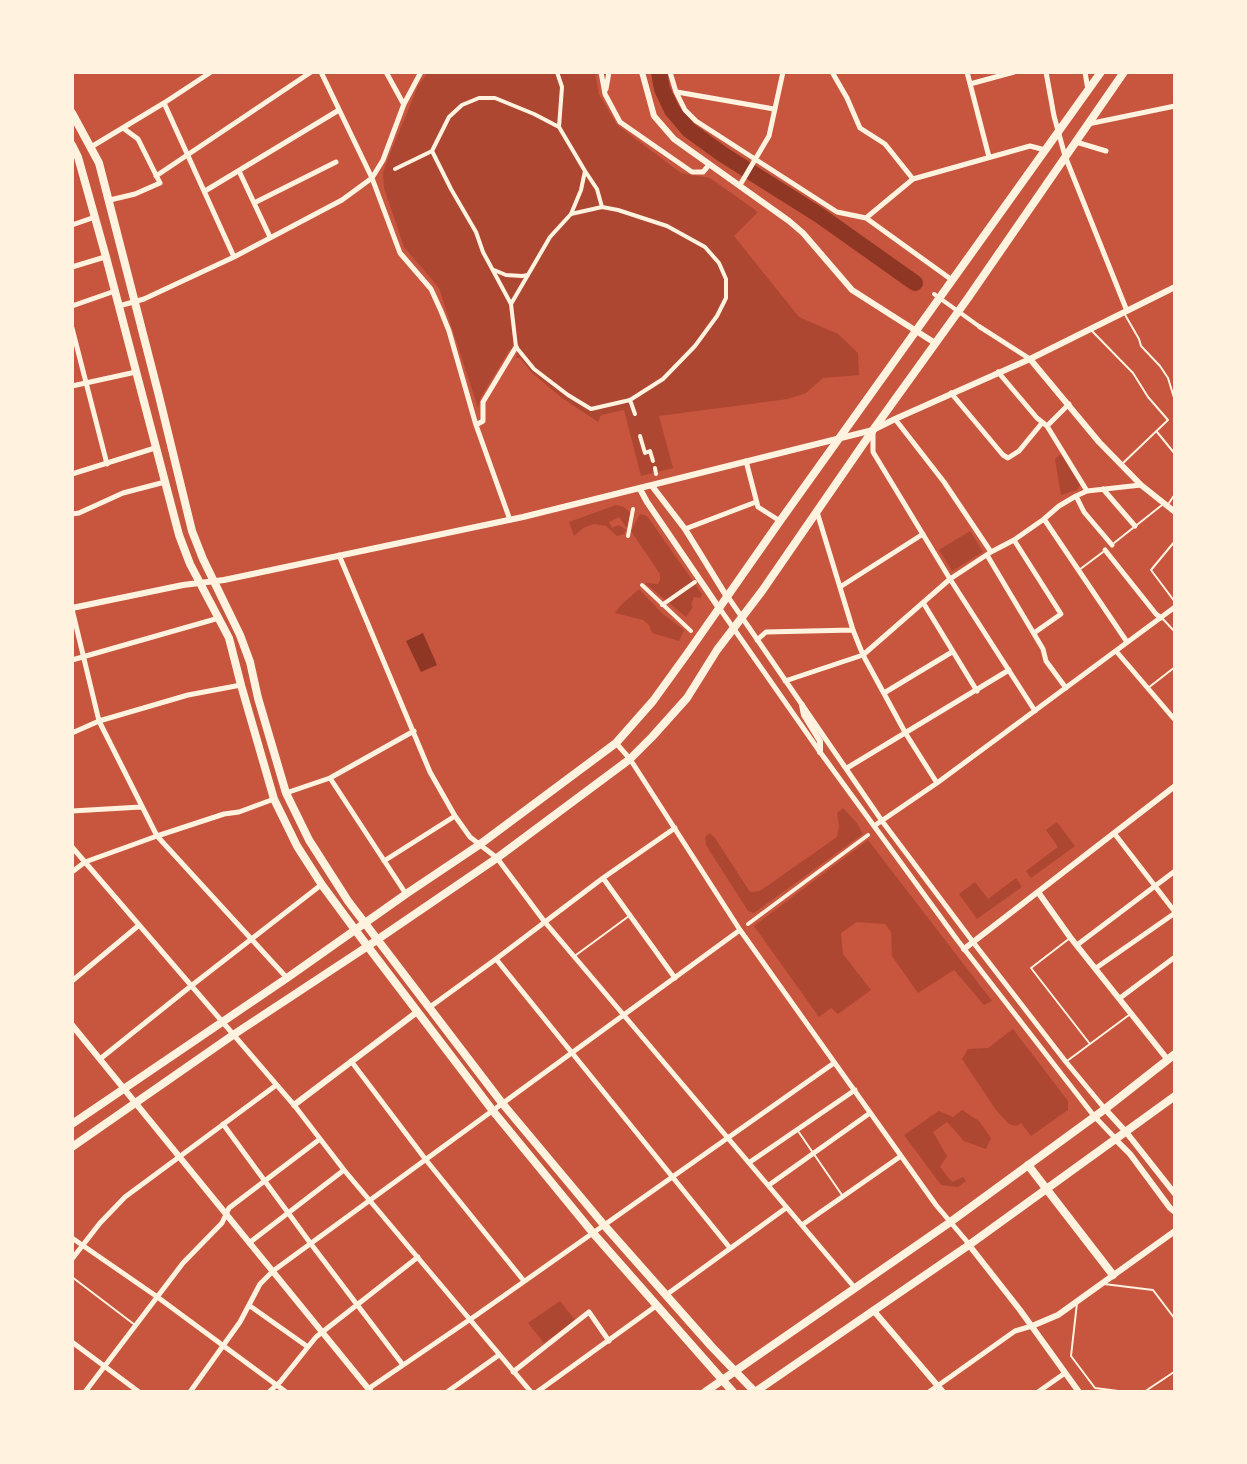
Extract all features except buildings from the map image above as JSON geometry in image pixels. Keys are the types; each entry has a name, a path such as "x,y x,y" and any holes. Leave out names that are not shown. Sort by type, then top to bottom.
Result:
{"main road":[{"path":"72,1124 479,845 616,743 653,701 1101,72"},
{"path":"72,1147 497,858 630,759 652,737 687,698 1124,72"},
{"path":"72,113 99,163 110,200 192,531 240,635 286,793 309,840 365,924 502,1103 604,1225 755,1392 969,1245 1175,1096"},
{"path":"72,145 106,257 179,535 200,584 229,638 274,799 297,846 356,931 493,1111 593,1233 733,1392"},
{"path":"705,1392 949,1223 1171,1057"},
{"path":"1028,1165 1113,1275"}],"street":[{"path":"91,147 211,72"},
{"path":"156,176 311,72"},
{"path":"321,72 372,178 400,253 431,289 441,311 476,425 510,520"},
{"path":"386,72 404,104"},
{"path":"119,306 135,302 234,257 342,200 372,178 383,160 404,104 421,72"},
{"path":"557,72 562,87 559,127"},
{"path":"601,72 605,94 620,122 692,172 703,172 709,165"},
{"path":"605,94 609,72"},
{"path":"642,72 654,116 674,139 803,233 852,290 935,343"},
{"path":"670,72 685,110 696,121 755,162 837,212 866,218 950,282"},
{"path":"740,185 769,136 783,72"},
{"path":"832,72 860,128 885,144 913,179"},
{"path":"967,72 989,157"},
{"path":"970,84 1014,72"},
{"path":"1046,72 1065,156 1126,312"},
{"path":"1085,72 1088,90"},
{"path":"676,92 774,109"},
{"path":"395,169 432,151 449,117 462,105 479,98 495,98 559,127 597,189 602,207"},
{"path":"164,103 234,257"},
{"path":"1087,124 1175,106"},
{"path":"205,191 339,110"},
{"path":"110,200 160,183 138,139 123,128"},
{"path":"1075,142 1106,151"},
{"path":"866,218 913,179 1030,146 1046,151"},
{"path":"432,151 511,304 516,347 534,369 591,409 630,400 663,379 695,346 717,316 726,298 726,279 719,263 705,247 667,226 602,207 571,214"},
{"path":"254,203 336,162"},
{"path":"239,171 270,237"},
{"path":"511,304 550,237 571,214 585,171"},
{"path":"72,225 95,217"},
{"path":"72,267 106,257"},
{"path":"492,269 506,275 528,275"},
{"path":"287,978 157,836 99,721 72,609 510,520 873,430 1030,359 1175,287"},
{"path":"72,306 115,291"},
{"path":"934,294 1030,359 1099,442 1141,485 1175,512"},
{"path":"72,328 107,464"},
{"path":"476,425 483,421 483,402 516,347"},
{"path":"72,386 136,372"},
{"path":"998,372 1044,424 1087,491"},
{"path":"951,393 1008,458 1069,404"},
{"path":"630,400 635,414"},
{"path":"895,419 944,482 989,553 1043,649 1046,661 1066,688"},
{"path":"873,430 873,452 1035,711"},
{"path":"640,436 645,453 650,451 653,461"},
{"path":"72,474 155,448"},
{"path":"746,461 758,507 780,521"},
{"path":"72,514 123,493 165,482"},
{"path":"785,681 863,655 950,579 1014,540 1076,496 1087,491 1141,485"},
{"path":"652,486 685,529 727,597 882,821 1066,1062 1175,1194"},
{"path":"640,489 733,629 964,949 1094,1116 1130,1154 1175,1212"},
{"path":"1103,489 1135,526"},
{"path":"1076,496 1108,548 1161,618"},
{"path":"685,529 756,502"},
{"path":"628,536 633,509"},
{"path":"817,511 863,655 937,783"},
{"path":"1044,519 1127,642"},
{"path":"840,587 923,534"},
{"path":"1014,540 1061,614 1034,633"},
{"path":"339,555 430,772 455,816 470,837 497,858 544,921 855,1289"},
{"path":"662,605 695,582"},
{"path":"642,585 691,631"},
{"path":"924,604 977,691"},
{"path":"874,826 1035,711 1161,618 1175,604"},
{"path":"72,660 219,618"},
{"path":"757,640 766,632 853,630"},
{"path":"1116,651 1175,720"},
{"path":"884,693 952,652"},
{"path":"847,768 1009,670"},
{"path":"72,733 99,721 188,695 241,685"},
{"path":"802,705 804,715 820,741 820,752"},
{"path":"286,793 330,778 414,731"},
{"path":"616,743 630,759 740,930 834,1063 949,1223 1032,1326 1079,1392"},
{"path":"330,778 406,894"},
{"path":"964,949 1174,789"},
{"path":"72,872 85,862 274,799"},
{"path":"72,811 141,807"},
{"path":"384,861 455,816"},
{"path":"430,1007 675,828"},
{"path":"1096,968 1175,912 1114,833"},
{"path":"748,924 868,835"},
{"path":"72,847 294,1105 344,1170 513,1372 534,1392 656,1306"},
{"path":"1077,945 1175,871"},
{"path":"603,878 675,978"},
{"path":"100,1059 322,885"},
{"path":"1038,892 1131,1014 1171,1057"},
{"path":"72,981 138,926"},
{"path":"190,1392 250,1306 260,1284 273,1271 740,930"},
{"path":"1120,998 1175,957"},
{"path":"496,959 730,1248"},
{"path":"294,1105 417,1012"},
{"path":"72,1025 370,1390 834,1063"},
{"path":"351,1061 524,1281"},
{"path":"72,1259 125,1197 275,1086"},
{"path":"750,1162 855,1090"},
{"path":"769,1185 870,1113"},
{"path":"223,1124 403,1365"},
{"path":"85,1392 156,1296 222,1223 229,1208 320,1139"},
{"path":"802,1225 901,1156"},
{"path":"249,1243 344,1170"},
{"path":"666,1295 786,1208"},
{"path":"929,1392 940,1389 1015,1331 1058,1315 1175,1231"},
{"path":"72,1238 286,1392"},
{"path":"269,1392 316,1337 418,1257"},
{"path":"250,1306 308,1347"},
{"path":"873,1310 940,1389"},
{"path":"513,1372 589,1312 609,1341"},
{"path":"72,1342 139,1392"},
{"path":"447,1392 499,1355"},
{"path":"1038,1392 1065,1373"}],"lane":[{"path":"1126,312 1141,346 1168,378 1175,401"},
{"path":"1090,329 1133,373 1168,420 1121,465"},
{"path":"1156,432 1175,454"},
{"path":"1078,570 1175,494"},
{"path":"1175,541 1151,570 1175,604"},
{"path":"1161,618 1175,632"},
{"path":"1147,688 1175,667"},
{"path":"575,956 629,916"},
{"path":"1070,937 1031,968 1090,1044"},
{"path":"1066,1062 1131,1014"},
{"path":"797,1130 843,1196"},
{"path":"72,1277 135,1325"},
{"path":"1102,1284 1153,1290 1175,1319"},
{"path":"1077,1302 1071,1356 1095,1388 1126,1392"},
{"path":"1144,1392 1174,1372 1175,1361"}],"shaded area":[{"path":"428,72 595,72 599,94 617,125 681,173 710,178 758,212 734,236 799,317 838,334 858,353 859,375 823,378 806,393 788,399 659,416 673,468 641,476 624,410 601,415 598,422 562,398 531,372 520,358 516,358 517,352 510,349 481,397 478,408 439,288 404,247 384,188 383,173 387,161 418,86"},
{"path":"1061,454 1080,485 1077,490 1061,495 1055,459"},
{"path":"616,505 631,513 627,528 619,517 609,522 612,528 619,525 626,530 624,534 617,536 606,526 594,524 574,536 569,522"},
{"path":"640,514 647,516 702,594 701,598 694,597 693,607 686,617 645,583 658,584 660,574 631,531"},
{"path":"970,531 983,552 952,571 939,550"},
{"path":"639,589 684,630 679,641 652,633 643,620 615,613"},
{"path":"423,633 437,665 421,672 406,641"},
{"path":"843,808 863,834 754,913 748,911 706,845 705,837 710,833 750,892 760,891 837,837 837,813"},
{"path":"1057,822 1075,846 1031,878 1026,871 1058,847 1046,830"},
{"path":"868,840 992,1001 984,1005 954,970 918,993 892,956 891,932 885,924 857,922 841,933 843,954 871,990 838,1014 831,1008 819,1017 754,926"},
{"path":"1016,878 1022,887 977,919 959,894 975,882 988,899"},
{"path":"1013,1029 1068,1101 1068,1110 1031,1136 1021,1123 1016,1126 1009,1124 996,1110 962,1059 968,1049 988,1048"},
{"path":"962,1110 979,1121 991,1138 986,1149 964,1141 947,1122 933,1132 947,1156 940,1167 952,1182 963,1177 966,1181 958,1187 941,1185 904,1135 939,1111 953,1117"},
{"path":"560,1301 575,1320 544,1343 528,1323"}],"waterway":[{"path":"659,72 662,89 672,110 689,130 819,215 915,283"}]}
